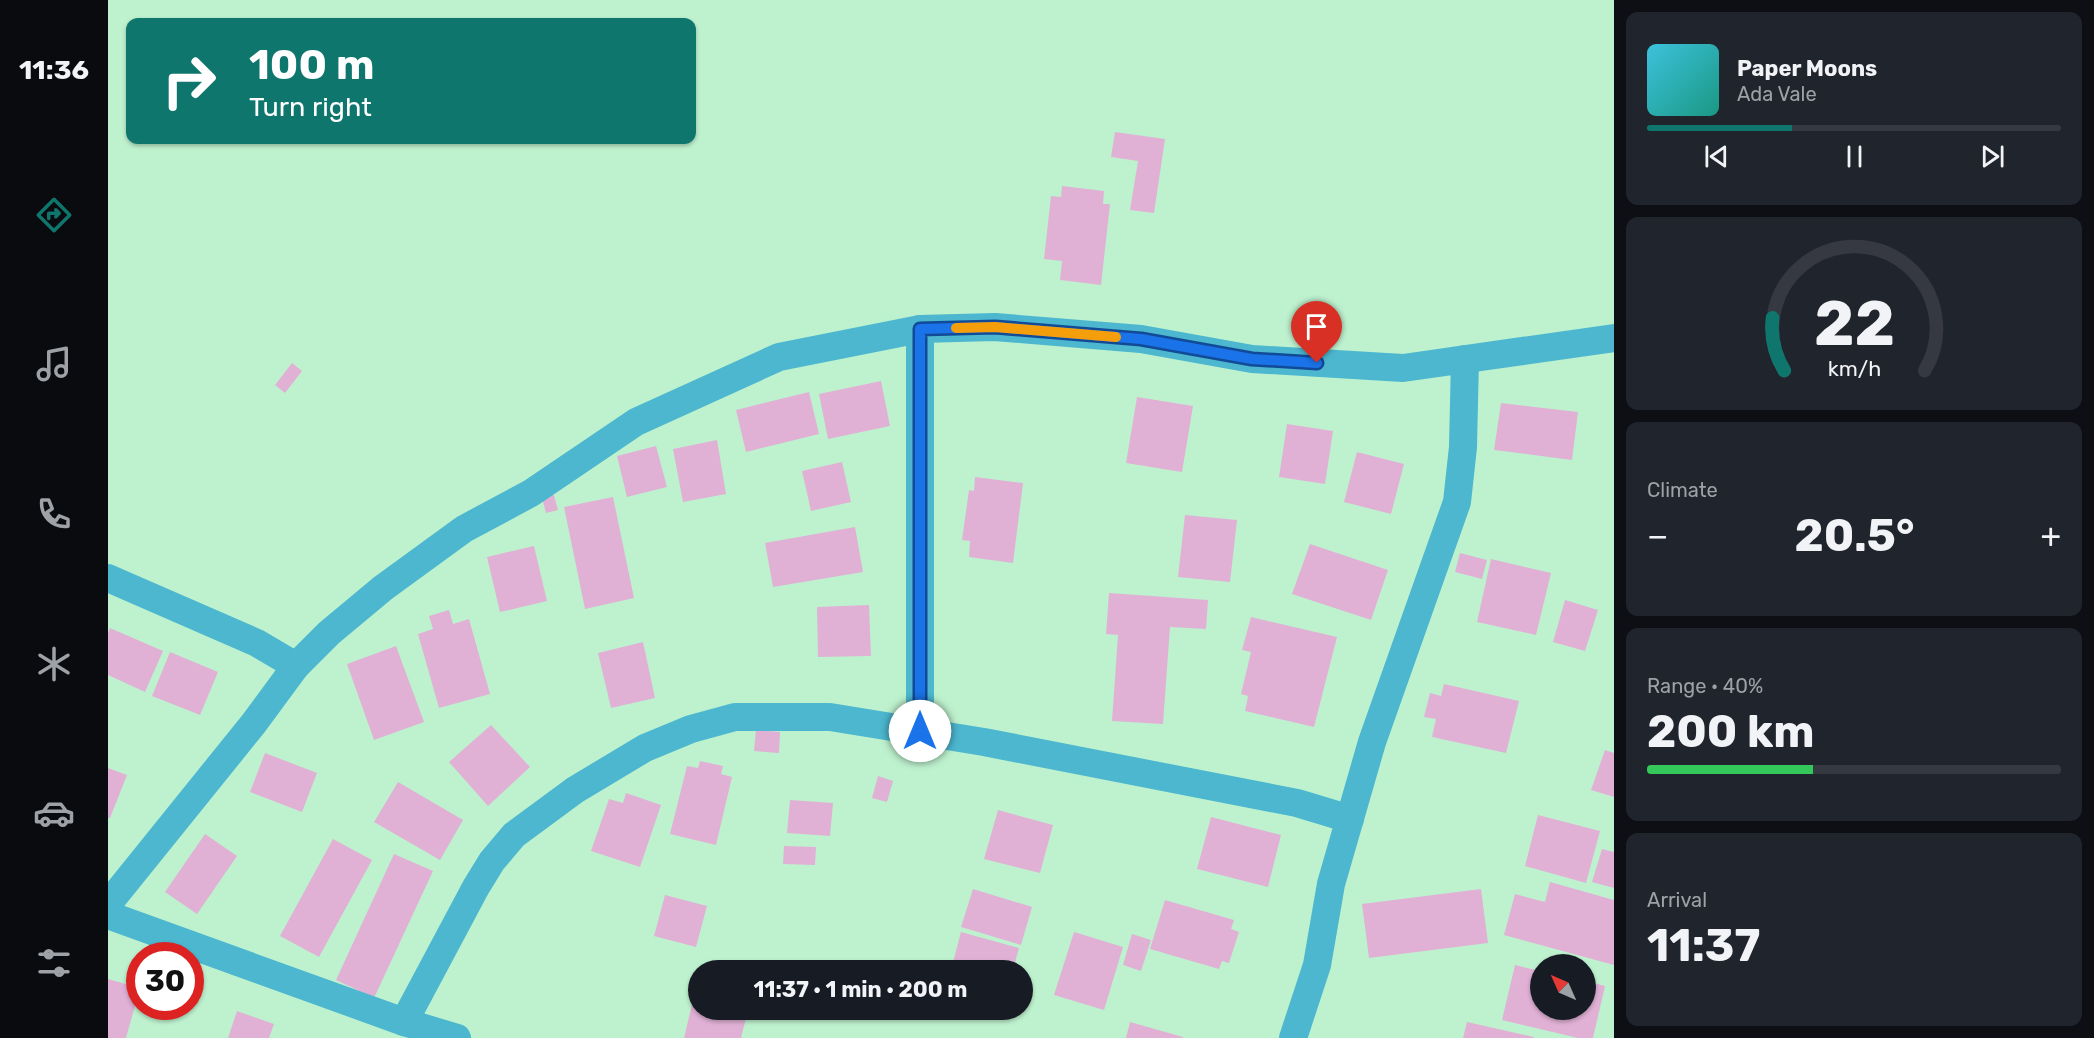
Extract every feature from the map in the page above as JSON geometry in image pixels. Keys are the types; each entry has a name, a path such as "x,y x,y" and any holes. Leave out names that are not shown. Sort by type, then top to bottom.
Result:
{"street":[{"path":"108,904 254,723 296,666 329,633 383,588 464,529 531,493 636,422 779,357 920,329 995,327 1118,337 1252,359 1403,368 1614,338"},
{"path":"920,329 920,731"},
{"path":"1293,1038 1317,965 1331,884 1376,731 1457,502 1463,447 1465,359"},
{"path":"108,578 257,643 296,666"},
{"path":"404,1022 476,886 492,861 514,835 574,790 645,748 691,729 735,717 830,717 920,731 1297,803 1350,819"},
{"path":"108,915 404,1022 457,1038"}],"building":[{"path":"1115,132 1165,139 1154,213 1130,210 1138,161 1111,157"},
{"path":"1062,186 1104,191 1103,204 1110,204 1101,285 1060,280 1062,261 1044,259 1051,196 1061,197"},
{"path":"292,363 302,371 285,393 275,385"},
{"path":"881,381 890,426 828,439 819,394"},
{"path":"809,392 819,434 746,452 736,410"},
{"path":"1137,397 1193,406 1182,472 1126,463"},
{"path":"1501,403 1578,412 1572,460 1494,450"},
{"path":"1287,424 1333,431 1325,484 1279,477"},
{"path":"717,440 726,494 683,502 673,449"},
{"path":"656,446 667,487 627,497 617,456"},
{"path":"1357,452 1404,464 1391,514 1344,502"},
{"path":"842,462 851,502 811,511 802,471"},
{"path":"975,477 1023,483 1013,563 969,557 970,541 962,540 969,490 974,491"},
{"path":"553,492 558,510 546,513 541,494"},
{"path":"613,497 634,598 585,609 564,507"},
{"path":"1185,515 1237,520 1230,582 1178,577"},
{"path":"855,527 863,572 773,587 765,543"},
{"path":"1310,544 1388,570 1371,620 1292,594"},
{"path":"534,546 547,601 500,612 487,557"},
{"path":"1460,553 1487,560 1482,579 1455,572"},
{"path":"1491,559 1551,573 1536,635 1477,622"},
{"path":"1109,593 1208,600 1206,629 1170,627 1163,724 1112,721 1118,635 1106,634"},
{"path":"1565,600 1598,610 1585,651 1553,642"},
{"path":"869,605 871,656 818,657 817,607"},
{"path":"449,610 453,624 469,619 490,694 439,708 418,634 433,629 429,616"},
{"path":"1251,617 1337,637 1314,727 1245,711 1248,696 1241,694 1251,652 1242,650"},
{"path":"110,628 163,651 145,692 108,675"},
{"path":"643,642 655,698 611,708 598,653"},
{"path":"396,646 424,722 374,740 347,664"},
{"path":"170,652 218,672 200,715 152,696"},
{"path":"1444,684 1519,701 1506,753 1432,737 1436,719 1424,717 1430,693 1441,696"},
{"path":"491,725 530,767 488,806 449,762"},
{"path":"756,730 780,732 779,753 754,751"},
{"path":"1605,750 1614,753 1614,797 1591,790"},
{"path":"265,753 317,773 302,812 250,792"},
{"path":"700,761 723,766 721,774 732,777 716,845 670,834 687,766 698,768"},
{"path":"108,768 127,775 110,818 108,818"},
{"path":"878,776 893,781 887,802 872,798"},
{"path":"398,782 463,820 440,860 374,822"},
{"path":"626,793 661,805 640,867 591,851 609,799 623,803"},
{"path":"790,800 833,803 830,836 787,833"},
{"path":"998,810 1053,825 1040,873 984,859"},
{"path":"1538,815 1600,831 1586,883 1525,866"},
{"path":"1211,817 1281,835 1268,887 1197,869"},
{"path":"205,834 237,856 197,914 165,892"},
{"path":"333,839 372,860 319,957 280,936"},
{"path":"784,846 816,847 815,865 783,864"},
{"path":"1602,849 1614,852 1614,888 1592,882"},
{"path":"394,854 433,871 374,998 336,980"},
{"path":"1550,882 1614,900 1614,965 1596,960 1596,954 1574,954 1504,935 1515,894 1545,902"},
{"path":"973,889 1032,907 1021,945 961,927"},
{"path":"1481,889 1488,943 1369,958 1362,904"},
{"path":"665,895 707,906 696,947 654,936"},
{"path":"1165,900 1234,920 1231,929 1239,932 1229,963 1222,961 1219,969 1150,949"},
{"path":"961,932 1019,948 1016,960 954,960"},
{"path":"1074,932 1123,947 1104,1010 1054,995"},
{"path":"1132,934 1151,940 1141,971 1123,965"},
{"path":"1515,965 1530,969 1530,1020 1596,1020 1596,984 1605,986 1593,1038 1578,1038 1502,1020"},
{"path":"108,979 126,984 126,1020 131,1020 126,1038 108,1038"},
{"path":"237,1011 274,1024 269,1038 228,1038"},
{"path":"688,1020 746,1020 741,1038 684,1038"},
{"path":"1130,1022 1183,1037 1183,1038 1126,1038"},
{"path":"1467,1022 1534,1037 1534,1038 1463,1038"}],"slow traffic":[{"path":"956,328 995,327 1116,337"}],"route":[{"path":"920,731 920,329 995,327 1141,339 1252,359 1317,363"}]}
